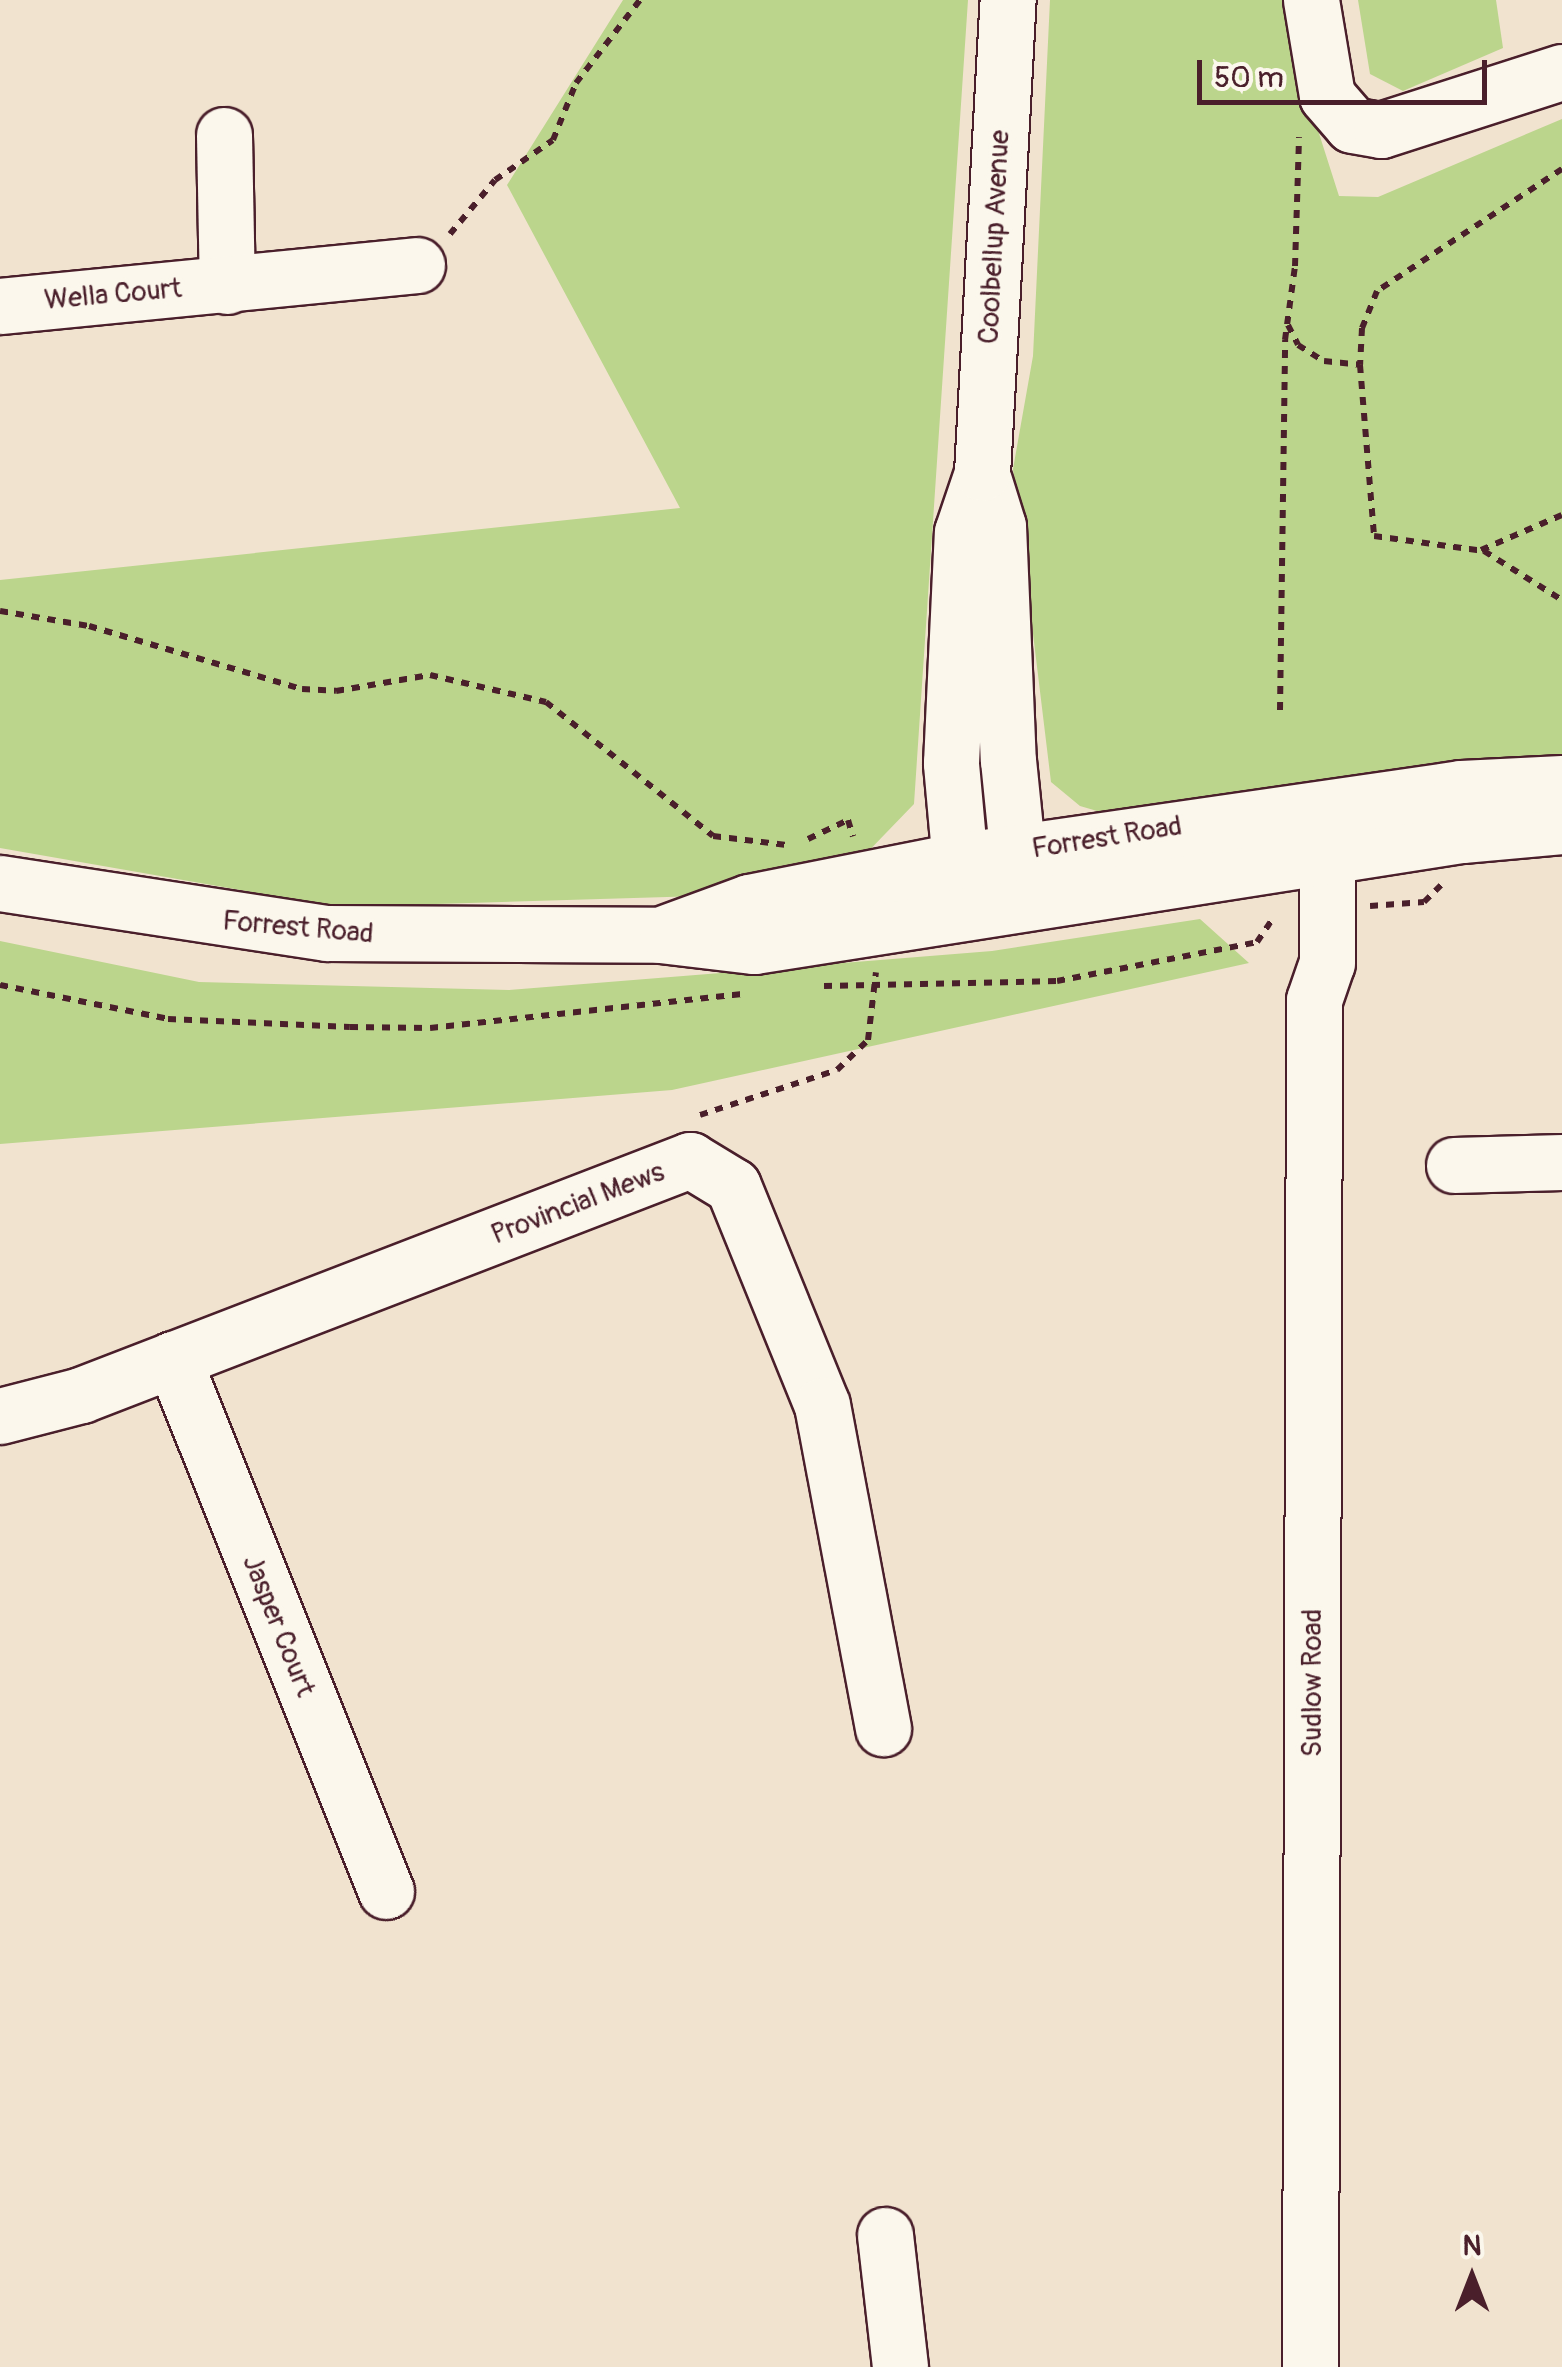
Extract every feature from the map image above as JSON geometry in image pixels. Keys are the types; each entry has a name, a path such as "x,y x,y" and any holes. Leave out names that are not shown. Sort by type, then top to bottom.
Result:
{"street":[{"name":"Coolbellup Avenue","path":"964,915 952,763 962,532 982,473 1008,0"},
{"path":"1311,0 1327,96 1326,125 1382,130 1562,72"},
{"path":"224,135 227,286"},
{"name":"Wella Court","path":"0,306 416,264"},
{"name":"Coolbellup Avenue","path":"982,473 998,526 1022,906"},
{"name":"Forrest Road","path":"0,884 326,933 660,935 754,946 1022,906 1311,834 1461,788 1562,784"},
{"name":"Forrest Road","path":"870,931 957,861 1017,852 1311,834 1562,826"},
{"name":"Sudlow Road","path":"1310,2367 1314,1000 1298,967 1311,834"},
{"name":"Provincial Mews","path":"0,1416 81,1395 690,1160 734,1186 822,1405 883,1728"},
{"path":"1454,1165 1562,1162"},
{"name":"Jasper Court","path":"173,1360 386,1892"},
{"path":"885,2236 900,2367"}],"path":[{"path":"416,264 462,223 495,180 553,140 576,83 640,0"},
{"path":"1280,710 1287,324 1326,125"},
{"path":"1562,169 1376,291 1362,328 1360,365 1374,536 1480,550 1562,600"},
{"path":"1287,324 1298,345 1324,362 1360,365"},
{"path":"1480,550 1562,514"},
{"path":"0,612 89,626 302,689 336,691 430,674 546,702 713,836 786,845 848,820 870,931 868,1040 837,1070 696,1116 655,1146 663,1171"},
{"path":"870,931 1058,981 1258,942 1272,920"},
{"path":"820,986 870,931"},
{"path":"0,986 168,1019 430,1028 745,994"}],"green space":[{"path":"623,0 968,0 914,804 857,863 701,896 337,907 0,848 0,580 680,508 507,185"},
{"path":"1050,0 1297,0 1316,124 1339,196 1378,197 1562,119 1562,763 1128,820 1080,806 1051,782 1013,469 1033,356"},
{"path":"1358,0 1496,0 1503,48 1403,91 1370,74"},
{"path":"1200,919 1249,963 672,1090 0,1144 0,941 199,982 509,990 992,951"}]}
